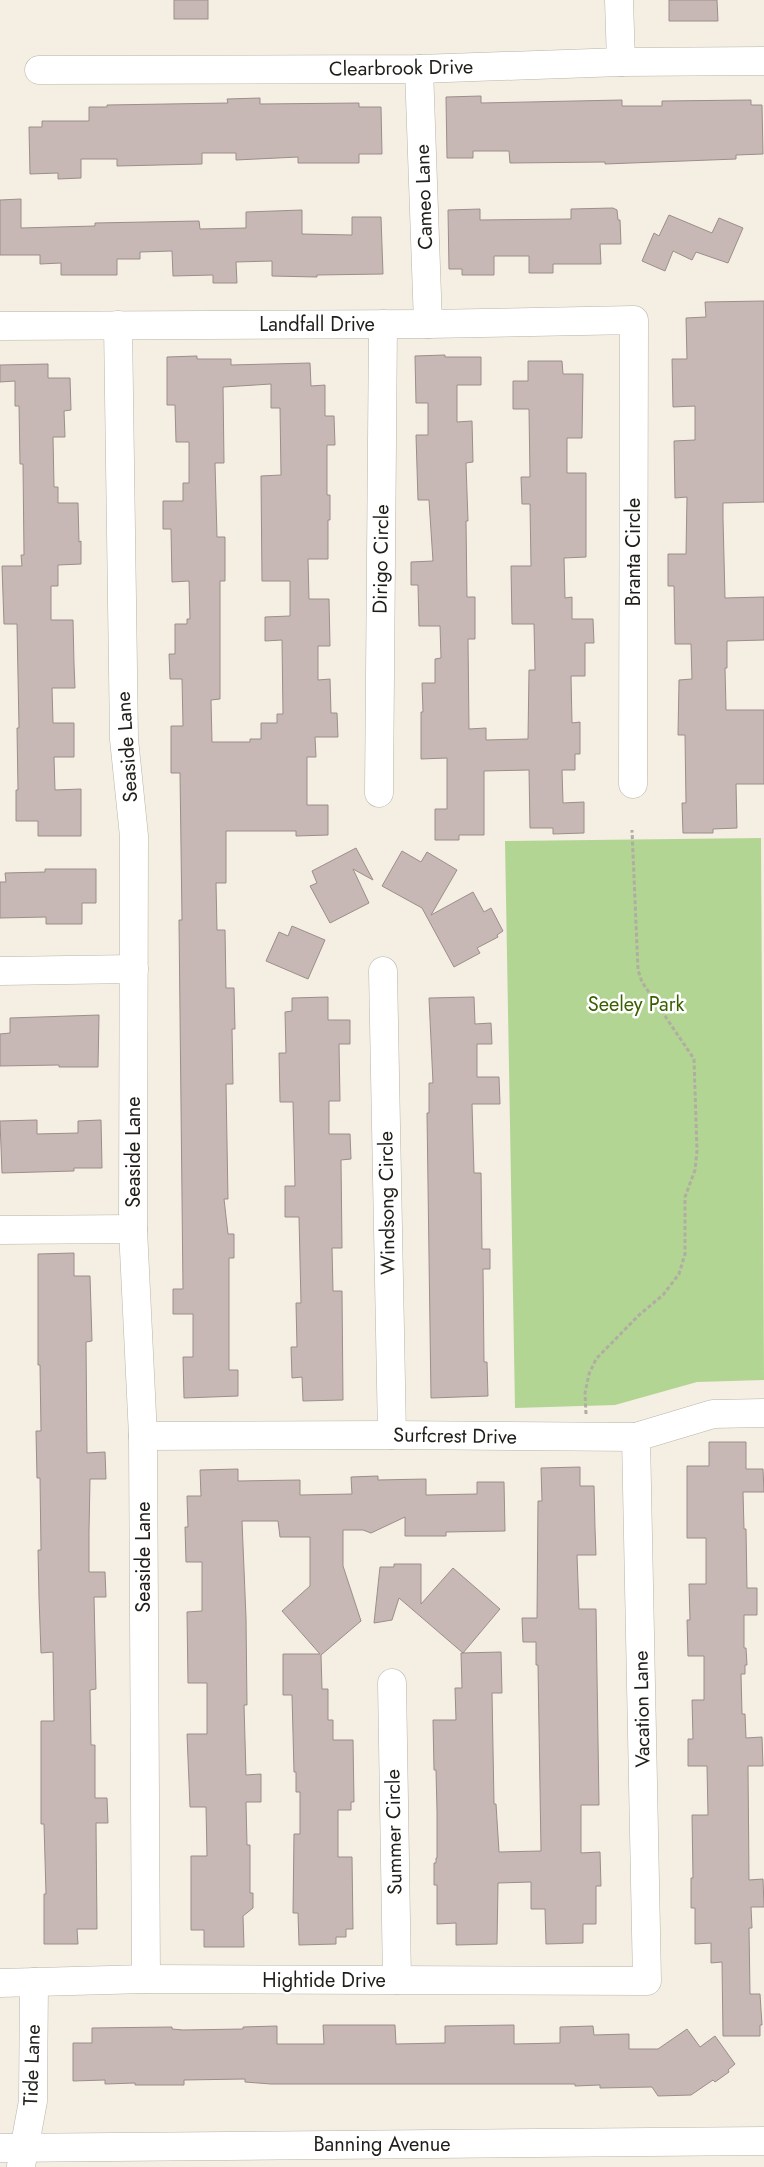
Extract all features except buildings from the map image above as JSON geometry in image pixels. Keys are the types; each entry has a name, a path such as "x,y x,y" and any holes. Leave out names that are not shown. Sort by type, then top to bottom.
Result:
{"street":[{"path":"619,0 621,62"},
{"name":"Clearbrook Drive","path":"39,70 420,69 621,62 764,61"},
{"name":"Cameo Lane","path":"420,69 428,324"},
{"name":"Landfall Drive","path":"0,326 428,324 634,320"},
{"name":"Branta Circle","path":"633,784 634,320"},
{"name":"Dirigo Circle","path":"379,793 384,324"},
{"name":"Seaside Lane","path":"118,325 124,739 134,836 133,1229 143,1436 146,1979"},
{"path":"0,972 134,969"},
{"name":"Windsong Circle","path":"383,971 392,1435"},
{"path":"0,1230 133,1229"},
{"name":"Surfcrest Drive","path":"143,1436 392,1435 636,1437 714,1414 764,1414"},
{"name":"Vacation Lane","path":"636,1437 647,1981"},
{"name":"Summer Circle","path":"392,1683 397,1980"},
{"name":"Hightide Drive","path":"0,1983 146,1979 647,1981"},
{"name":"Tide Lane","path":"15,2154 33,2101 34,1982"},
{"name":"Banning Avenue","path":"15,2154 764,2141"}],"path":[{"path":"587,1437 585,1394 589,1374 596,1359 639,1315 663,1295 679,1274 685,1254 685,1197 694,1170 697,1151 694,1059 642,982 638,970 632,830"}],"green space":[{"name":"Seeley Park","path":"761,838 764,1380 697,1382 615,1405 515,1408 505,841"}]}
